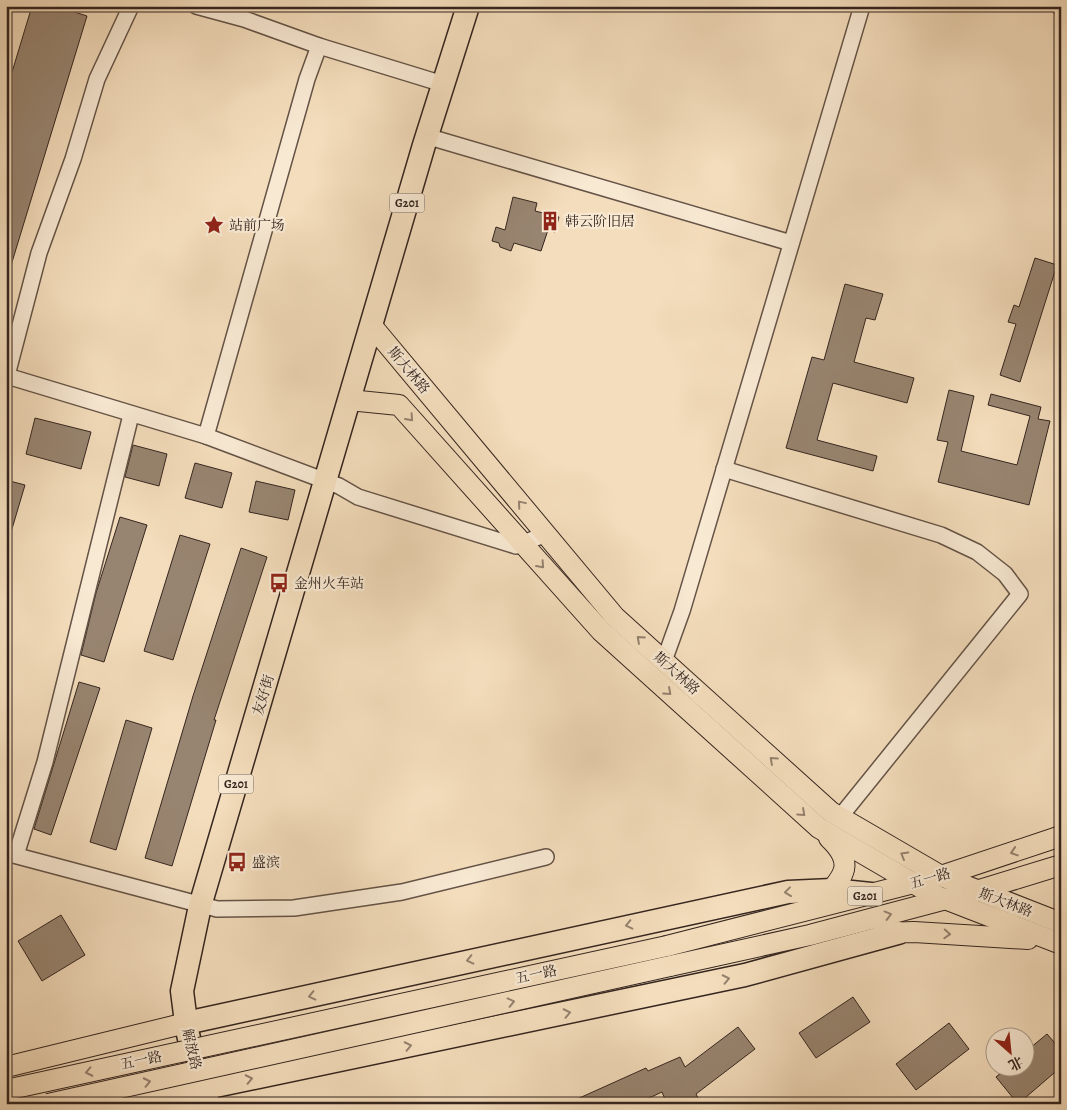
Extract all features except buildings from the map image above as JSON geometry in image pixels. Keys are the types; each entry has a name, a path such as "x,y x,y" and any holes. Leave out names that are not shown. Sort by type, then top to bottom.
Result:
{"highway":[{"name":"G201","path":"350,400 426,136 468,6"},
{"name":"友好街","path":"182,991 200,906 324,480 350,400"},
{"path":"186,1024 778,894 832,890 871,894"},
{"path":"205,1097 745,975 898,933"},
{"name":"解放路","path":"182,991 186,1024 205,1097"}],"main road":[{"name":"斯大林路","path":"372,326 616,617 831,812 941,876 1061,923"},
{"name":"斯大林路","path":"350,400 398,405 601,631 819,828 944,899 1055,942"},
{"path":"815,909 841,879 846,862 842,850 819,828"},
{"name":"五一路","path":"6,1090 667,946 941,876 1061,836"},
{"path":"48,1104 810,935 976,891 1061,864"},
{"path":"810,935 898,933 1055,942"},
{"path":"6,1067 186,1024"},
{"path":"134,1104 205,1097"}],"street":[{"path":"131,6 97,79 73,159 39,254 7,378 206,436 340,486 358,497 516,546 546,534"},
{"path":"196,6 246,12 319,46 443,84"},
{"path":"664,661 682,611 862,6"},
{"path":"206,436 304,88 319,46"},
{"path":"426,136 792,242"},
{"path":"131,415 44,762 11,854 217,909 294,908 402,892 546,857"},
{"path":"724,469 941,535 977,552 1005,574 1020,594 840,818"}],"place":[{"name":"韩云阶旧居","path":"550,221"},
{"name":"站前广场","path":"214,225"},
{"name":"金州火车站","path":"279,583"},
{"name":"盛滨","path":"237,862"}]}
